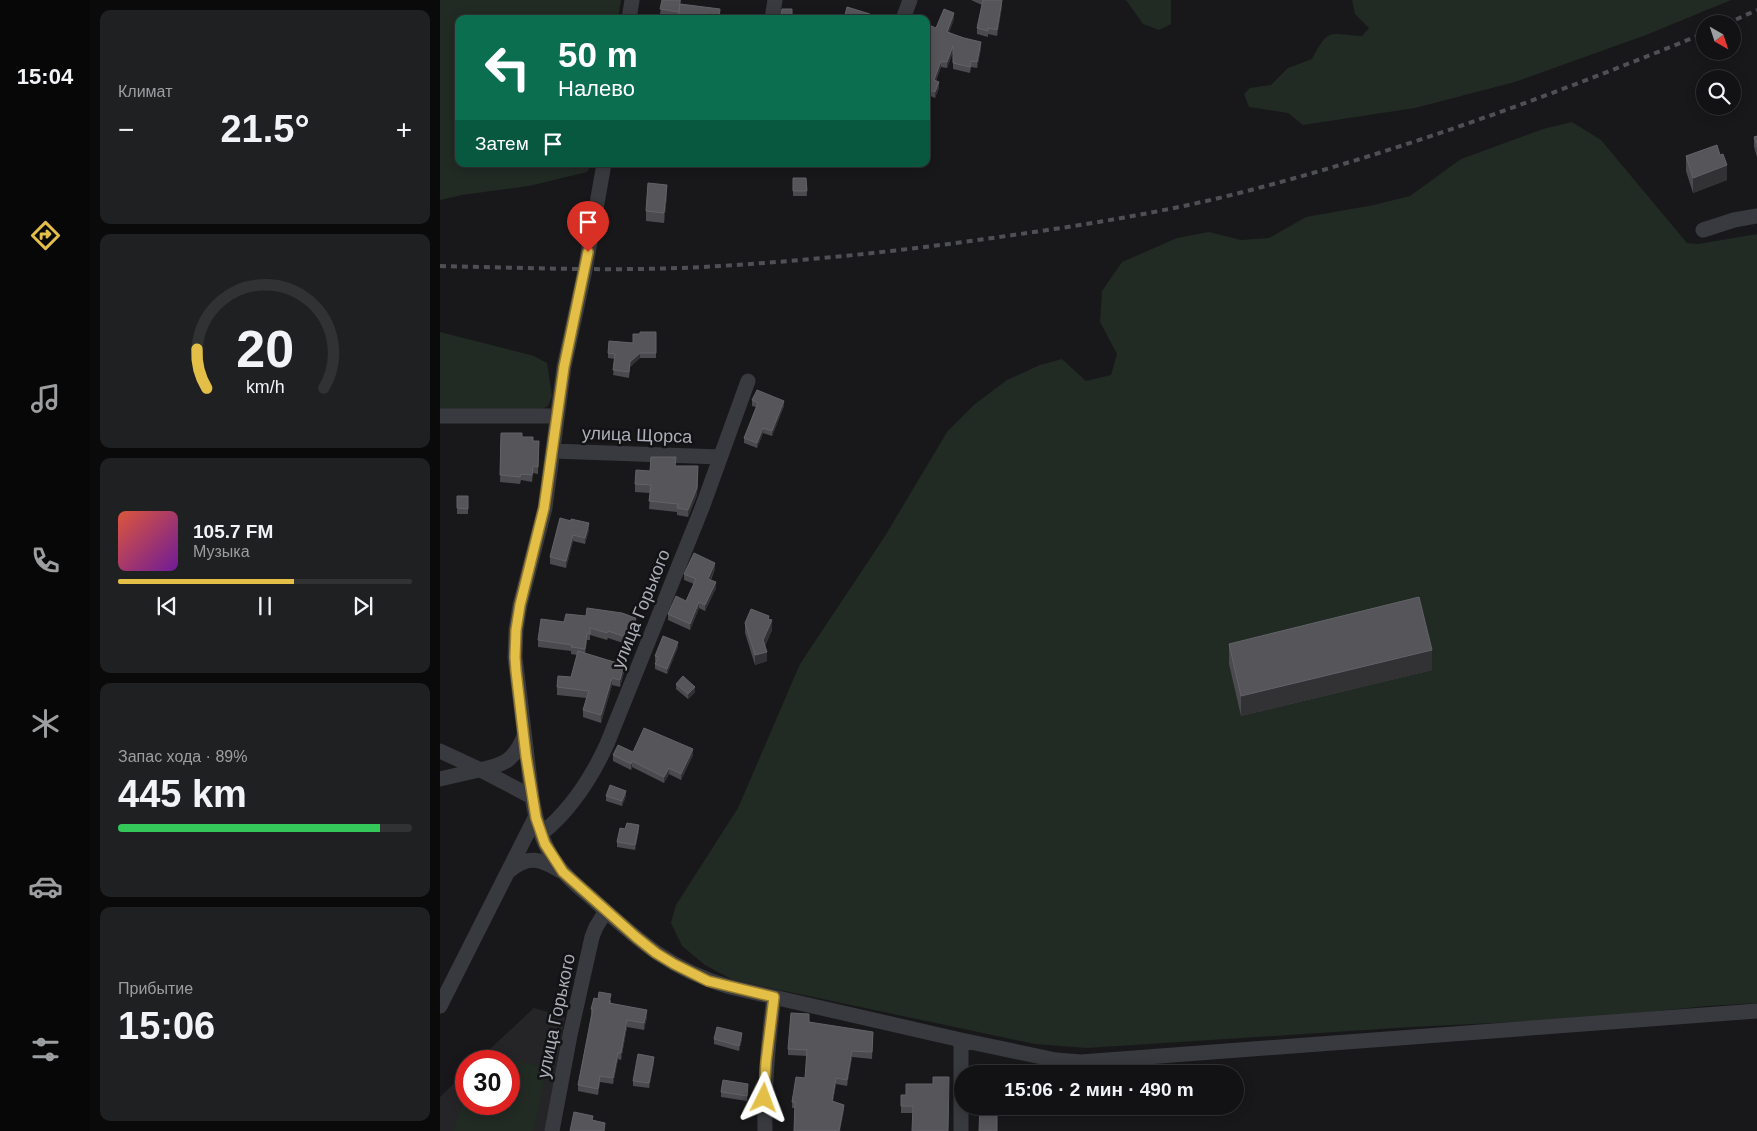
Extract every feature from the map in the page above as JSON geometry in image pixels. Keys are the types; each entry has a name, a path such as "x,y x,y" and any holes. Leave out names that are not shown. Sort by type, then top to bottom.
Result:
{"street":[{"path":"630,15 632,0"},
{"path":"773,15 775,0"},
{"path":"904,15 910,0"},
{"path":"603,167 585,270 570,334 544,508 520,605 516,630 515,657 532,797 541,834 553,858 563,872 656,953 690,973 730,987 1056,1060 1097,1062 1757,1011"},
{"path":"1702,230 1734,220 1757,216"},
{"name":"улица Горького","path":"541,834 561,818 597,765 702,508 748,381"},
{"name":"улица Щорса","path":"440,416 557,416"},
{"name":"улица Щорса","path":"553,451 720,457"},
{"path":"440,779 497,767 505,763 519,748 524,736"},
{"path":"440,751 532,797"},
{"path":"440,1006 536,818"},
{"path":"507,873 521,862 529,860 545,862 563,872"},
{"name":"улица Горького","path":"552,1131 570,1035 592,937 606,911"},
{"path":"765,1131 766,1062 774,997"},
{"path":"961,1040 961,1131"}],"shaded area":[{"path":"440,0 621,0 619,15 455,15 455,167 590,167 587,172 529,186 462,195 440,200"},
{"path":"1126,0 1171,0 1171,24 1159,30 1143,24"},
{"path":"1352,0 1731,0 1646,35 1515,82 1415,108 1303,125 1288,113 1249,107 1244,94 1250,88 1271,85 1288,68 1312,59 1326,37 1336,34 1362,36 1369,28 1355,14"},
{"path":"1572,122 1601,140 1687,243 1698,244 1757,234 1757,1003 1707,1006 1580,1019 1411,1027 1087,1048 1035,1044 733,980 705,965 682,946 671,923 676,905 738,808 800,664 885,536 947,432 975,404 1007,380 1040,365 1062,359 1086,381 1111,375 1117,354 1100,322 1102,291 1122,262 1177,238 1209,232 1241,240 1269,238 1306,217 1374,205 1410,196 1461,159 1543,129"},
{"path":"440,332 534,356 547,363 552,396 548,406 539,411 440,410"},
{"path":"534,1008 565,1017 545,1131 440,1131 440,1097 455,1083 455,1115 520,1115 520,1050 489,1050"},
{"path":"520,1062 547,1068 534,1131 453,1131 458,1115 520,1115"}],"building":[{"path":"662,0 680,0 679,12 660,9"},
{"path":"983,0 1002,0 997,30 988,28 988,31 977,28"},
{"path":"680,4 720,9 719,15 679,15"},
{"path":"847,7 870,14 870,15 845,15"},
{"path":"782,9 792,9 792,15 781,15"},
{"path":"944,9 954,13 947,32 981,42 977,62 971,61 970,67 953,63 953,46 947,62 941,61 934,80 939,82 935,92 930,90 930,25 936,28"},
{"path":"1757,136 1757,147 1754,137"},
{"path":"1717,145 1720,155 1723,154 1727,165 1693,178 1686,156"},
{"path":"793,178 806,178 807,191 793,191"},
{"path":"648,183 667,185 664,213 646,211"},
{"path":"640,332 656,332 656,353 640,353 630,362 629,372 613,370 615,354 608,353 609,341 633,343 633,334 640,334"},
{"path":"757,390 784,401 772,431 763,428 757,443 744,438 758,403 752,400"},
{"path":"501,433 522,433 522,437 533,437 533,441 539,441 538,467 533,466 532,475 521,474 520,477 500,475"},
{"path":"651,457 676,457 675,466 698,466 697,488 688,510 677,508 678,504 649,501 651,485 635,484 636,470 650,471"},
{"path":"457,496 468,496 468,509 457,508"},
{"path":"560,518 589,523 585,538 573,535 566,561 550,557"},
{"path":"694,553 715,563 708,579 716,582 705,605 699,602 690,624 668,614 676,596 686,601 696,579 684,574"},
{"path":"1419,597 1432,650 1241,696 1229,644"},
{"path":"587,608 622,613 636,618 629,638 608,631 607,633 590,628 590,634 587,633 585,649 538,640 541,619 564,622 566,614 586,616"},
{"path":"751,609 769,616 768,619 772,620 763,640 767,652 755,655 745,623"},
{"path":"663,636 678,642 667,669 655,664 658,657 655,656"},
{"path":"578,651 624,665 620,680 612,678 601,715 583,710 589,691 557,687 558,676 571,677"},
{"path":"683,676 695,687 688,694 676,684"},
{"path":"644,728 693,749 681,774 669,768 664,777 632,761 631,764 613,755 618,745 633,752"},
{"path":"610,785 626,791 622,801 606,796"},
{"path":"627,823 639,825 635,845 617,842 620,828 625,829"},
{"path":"599,992 611,994 609,1003 647,1010 644,1023 627,1020 621,1053 618,1053 613,1078 600,1076 598,1089 578,1085 593,1009 591,1009 594,998 598,999"},
{"path":"791,1013 809,1014 809,1022 873,1032 872,1052 852,1051 847,1080 836,1078 832,1101 844,1105 839,1131 794,1131 795,1102 792,1102 796,1077 805,1078 807,1050 788,1049"},
{"path":"717,1027 742,1033 739,1046 714,1039"},
{"path":"638,1054 654,1057 649,1083 633,1081"},
{"path":"933,1077 949,1077 948,1131 912,1131 913,1106 901,1106 901,1095 906,1095 906,1084 933,1084"},
{"path":"723,1080 748,1084 747,1096 721,1092"},
{"path":"574,1112 593,1116 592,1120 605,1123 604,1131 570,1131"},
{"path":"980,1115 997,1115 997,1131 979,1131"}],"railway":[{"path":"1741,17 1757,10"},
{"path":"440,266 615,269 756,264 935,246 1135,216 1230,195 1375,154 1541,97 1696,37"}],"route":[{"path":"588,252 564,367 552,464 544,508 520,605 516,630 516,671 526,756 536,818 545,844 556,864 563,872 656,953 708,981 774,997 766,1062 764,1098"}]}
